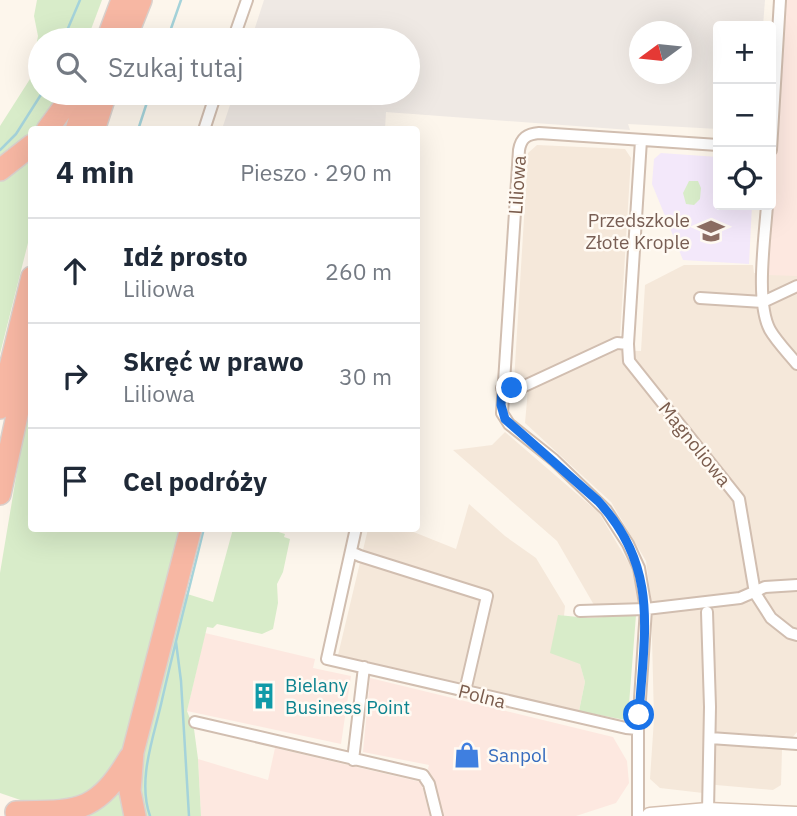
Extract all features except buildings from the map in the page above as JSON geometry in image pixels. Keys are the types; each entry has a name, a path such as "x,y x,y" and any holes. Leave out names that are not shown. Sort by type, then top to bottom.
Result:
{"highway":[{"path":"118,28 122,0"},
{"path":"123,28 141,0"},
{"path":"50,126 65,105"},
{"path":"77,126 84,105"},
{"path":"95,126 102,105"},
{"path":"110,126 114,105"},
{"path":"0,170 28,148"},
{"path":"0,408 28,293"},
{"path":"0,494 28,364"},
{"path":"13,431 28,398"},
{"path":"135,816 130,791 133,752 190,532"},
{"path":"16,812 63,811 93,802 113,785 133,752"}],"main road":[{"path":"650,816 708,811 797,815"}],"street":[{"path":"237,28 247,0"},
{"path":"771,147 780,0"},
{"path":"205,126 212,105"},
{"name":"Liliowa","path":"638,816 638,729 646,608 643,583 635,556 607,510 505,419 501,405 520,142 530,134 539,133 713,145"},
{"name":"Magnoliowa","path":"641,140 627,356 632,367 739,499 755,593"},
{"path":"767,210 764,313 770,331 794,357"},
{"path":"700,298 763,302 797,286"},
{"path":"502,388 520,388 617,343 628,344"},
{"path":"355,532 351,552 487,596 465,691"},
{"name":"Polna","path":"351,552 327,659 604,724 638,729"},
{"path":"580,611 646,608 740,598 765,587 797,584"},
{"path":"755,593 771,618 790,633 797,635"},
{"path":"707,612 710,738 708,811"},
{"path":"353,760 364,667"},
{"path":"195,722 423,775 429,784 437,816"},
{"path":"710,738 797,744"}],"shaded area":[{"path":"264,0 765,0 763,21 713,21 713,129 628,124 630,130 386,112 385,126 223,126 230,105 420,105 420,28 255,28"},
{"path":"786,0 797,0 797,276 768,275 772,210 776,210 776,153"},
{"path":"537,145 625,149 631,158 620,337 528,381 514,381 528,153"},
{"name":"Przedszkole Złote Krople","path":"661,153 713,157 713,210 752,210 749,264 683,260 652,184 654,159"},
{"path":"684,265 753,265 754,273 797,275 797,732 782,750 781,785 773,790 705,784 703,793 660,788 650,779 654,719 651,599 646,561 611,502 525,423 528,389 609,350 641,351 645,285"},
{"path":"505,432 599,513 637,577 641,605 602,608 594,605 557,541 453,450 492,445"},
{"path":"469,504 505,536 536,558 565,606 564,616 559,615 580,663 585,682 579,711 338,655 367,532 414,532 456,549"},
{"path":"205,633 315,659 313,668 351,676 341,744 187,711"},
{"path":"370,678 613,737 627,761 629,783 616,803 576,816 444,816 429,765 363,752"},
{"path":"275,748 421,782 430,816 201,816 198,759 268,780"}],"green space":[{"path":"37,0 102,0 92,28 36,28 34,16"},
{"path":"28,82 28,105 55,105 40,126 28,126 28,139 0,162 0,126"},
{"path":"28,155 28,243 0,354 0,176"},
{"path":"689,181 698,181 701,188 700,199 694,205 686,204 683,193"},
{"path":"28,414 28,532 183,532 121,765 89,798 35,805 0,793 0,573"},
{"path":"232,532 279,532 290,539 283,572 277,584 278,603 273,629 262,634 217,624 213,628 207,627 187,711 194,729 198,759 201,816 141,816 136,774 181,592 213,602"},
{"path":"558,615 588,618 636,615 628,717 625,720 579,711 585,682 580,664 550,653"},
{"path":"121,783 129,816 64,816"}],"waterway":[{"path":"68,28 80,0"},
{"path":"171,28 181,0"},
{"path":"0,150 16,134 34,105"},
{"path":"139,126 146,105"},
{"path":"150,816 145,787 148,758 203,532"},
{"path":"176,642 189,816"}],"place":[{"name":"Przedszkole Złote Krople","path":"711,231"},
{"name":"Bielany Business Point","path":"264,696"},
{"name":"Sanpol","path":"467,755"}],"route":[{"path":"512,388 502,388 501,405 505,419 607,510 635,556 643,583 646,608 639,715"}]}
